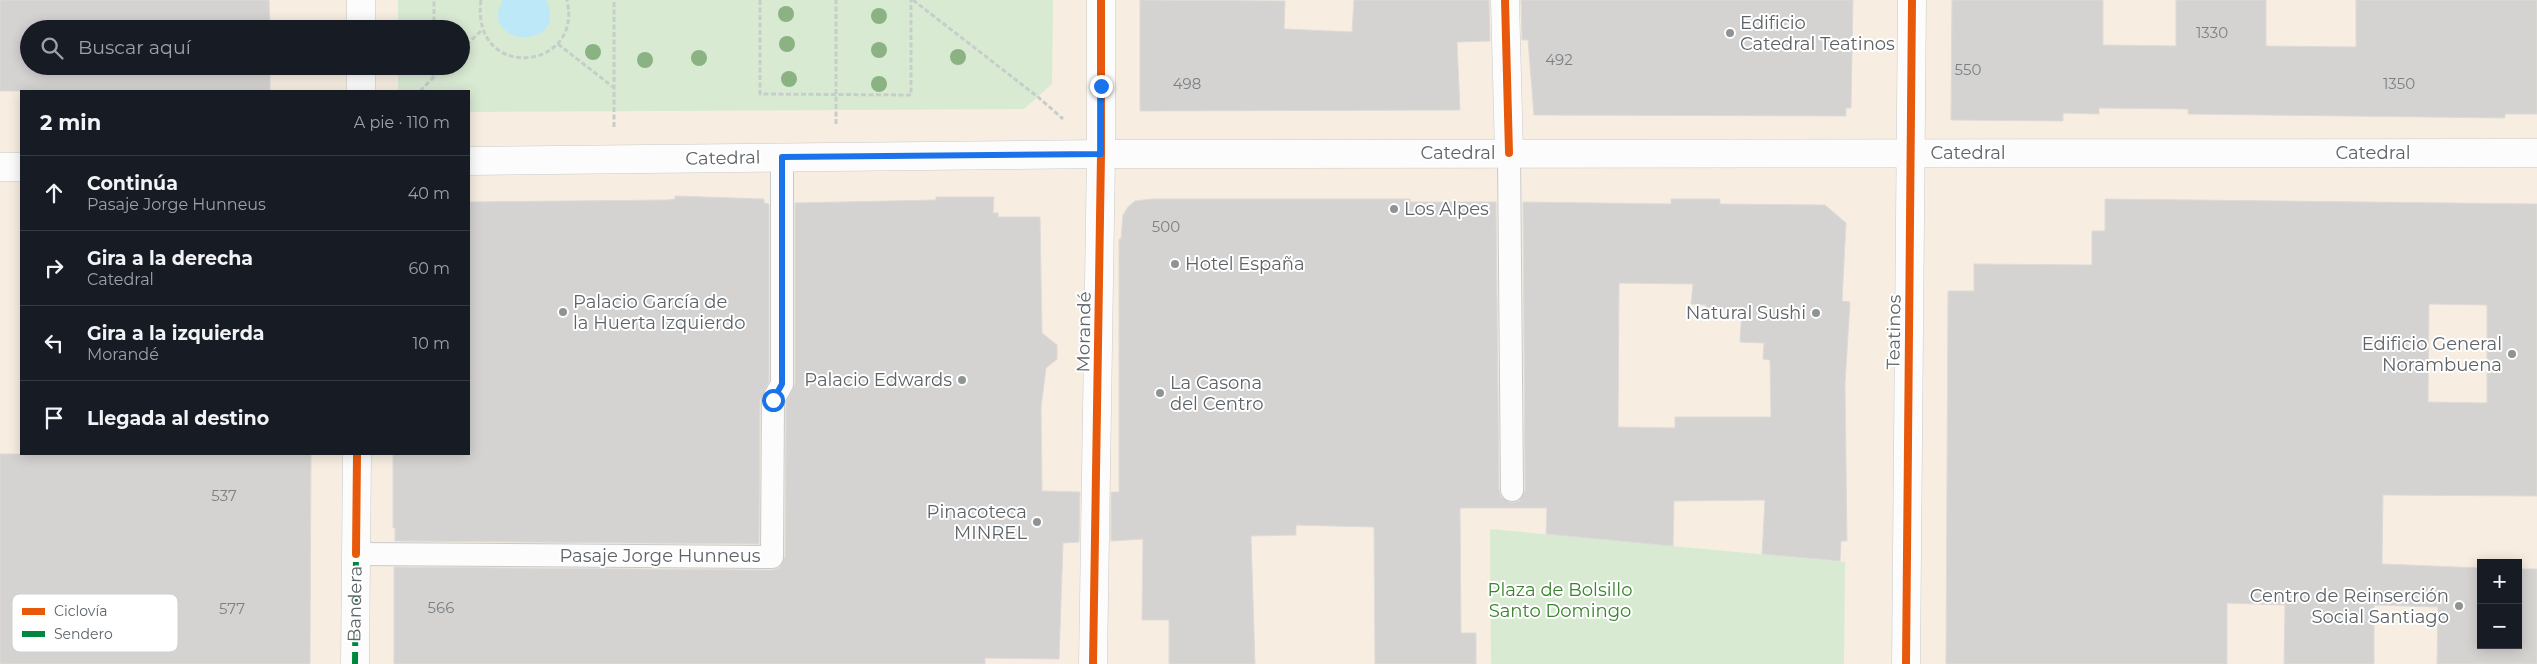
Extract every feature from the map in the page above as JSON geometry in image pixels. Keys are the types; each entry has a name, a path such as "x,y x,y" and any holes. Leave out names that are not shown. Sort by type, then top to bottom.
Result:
{"main road":[{"path":"361,0 361,20"},
{"name":"Morandé","path":"1093,664 1101,154 1101,0"},
{"path":"1505,0 1509,153"},
{"name":"Teatinos","path":"1906,664 1912,0"},
{"path":"361,75 361,90"},
{"name":"Catedral","path":"470,161 1101,154 2537,153"},
{"path":"0,167 20,167"},
{"name":"Bandera","path":"355,664 357,455"}],"lane":[{"path":"1509,153 1512,490"},
{"name":"Pasaje Jorge Hunneus","path":"356,554 772,557 773,400 782,384 782,157"}],"path":[{"path":"434,0 434,20"},
{"path":"481,0 479,16 482,30 489,42 500,51 512,57 527,59 540,56 558,44 568,26 570,12 567,0"},
{"path":"614,0 614,112"},
{"path":"760,0 760,94 911,95 912,0"},
{"path":"836,0 836,110"},
{"path":"912,0 1038,97"},
{"path":"470,41 482,30"},
{"path":"558,44 614,88"},
{"path":"421,90 436,75"}],"shaded area":[{"path":"0,0 2537,0 2537,664 0,664"}],"green space":[{"path":"398,0 1053,0 1052,84 1024,109 470,112 470,90 398,90 398,75 470,75 470,20 398,20"},
{"name":"Plaza de Bolsillo Santo Domingo","path":"1490,529 1845,562 1844,664 1491,664"}],"water":[{"path":"503,0 546,0 550,17 546,29 536,35 524,37 511,34 502,27 498,16"}],"building":[{"path":"0,0 269,0 270,20 20,20 20,75 270,75 270,90 0,91"},
{"path":"1140,0 1285,1 1284,29 1352,32 1354,0 1489,0 1490,41 1457,42 1460,110 1140,111"},
{"name":"Edificio Catedral Teatinos","path":"1521,0 1853,0 1851,108 1846,108 1846,116 1534,115 1528,40 1522,40"},
{"path":"1952,0 2103,0 2103,45 2176,46 2176,0 2266,0 2266,46 2356,47 2356,0 2537,0 2537,114 2505,114 2505,118 2188,114 2188,109 2099,108 2099,114 2063,113 2063,121 1951,120"},
{"path":"675,196 764,199 764,203 769,204 769,381 760,400 759,544 395,541 395,528 393,528 393,455 470,455 470,202 675,199"},
{"path":"936,197 994,197 993,213 998,213 998,217 1040,217 1042,333 1057,345 1057,359 1046,368 1041,408 1042,491 1080,492 1079,542 1063,543 1059,659 985,658 985,664 394,664 394,567 772,570 779,568 785,557 786,403 795,384 795,203 936,200"},
{"path":"1152,199 1410,199 1410,202 1496,202 1499,490 1501,497 1512,503 1519,501 1525,490 1523,202 1671,204 1671,199 1720,199 1720,204 1825,205 1846,223 1842,301 1850,302 1845,383 1847,541 1841,541 1840,561 1762,554 1765,500 1674,501 1673,546 1546,534 1547,508 1460,508 1461,633 1476,633 1476,664 1375,664 1374,527 1296,525 1296,535 1251,536 1255,664 1169,664 1169,620 1142,620 1143,539 1111,541 1111,492 1119,492 1119,239 1121,239 1123,215 1135,201","holes":["1619,283 1693,284 1691,304 1706,305 1706,308 1742,310 1740,342 1764,343 1763,359 1770,360 1771,417 1675,417 1675,428 1618,427"]},
{"path":"2105,199 2537,204 2537,496 2383,495 2382,564 2477,568 2477,649 2522,649 2522,569 2537,569 2537,664 2437,664 2438,607 2374,605 2374,664 2284,664 2285,605 2227,603 2227,664 1946,664 1948,291 1974,291 1974,264 2092,265 2092,231 2105,231","holes":["2429,304 2487,305 2487,403 2428,402"]},
{"path":"0,454 311,455 310,664 0,664"}],"marked path":[{"path":"355,664 356,554"}],"cycle path":[{"path":"1093,664 1101,154 1101,0"},
{"path":"1505,0 1509,153"},
{"path":"1906,664 1912,0"},
{"path":"356,554 357,455"}],"place":[{"name":"Edificio Catedral Teatinos","path":"1730,33"},
{"name":"Los Alpes","path":"1394,209"},
{"name":"Hotel España","path":"1175,264"},
{"name":"Palacio García de la Huerta Izquierdo","path":"563,312"},
{"name":"Natural Sushi","path":"1816,313"},
{"name":"Edificio General Norambuena","path":"2512,354"},
{"name":"Palacio Edwards","path":"962,380"},
{"name":"La Casona del Centro","path":"1160,393"},
{"name":"Pinacoteca MINREL","path":"1037,522"},
{"name":"Centro de Reinserción Social Santiago","path":"2459,606"}],"route":[{"path":"773,400 782,384 782,157 1101,154 1101,86"}]}
